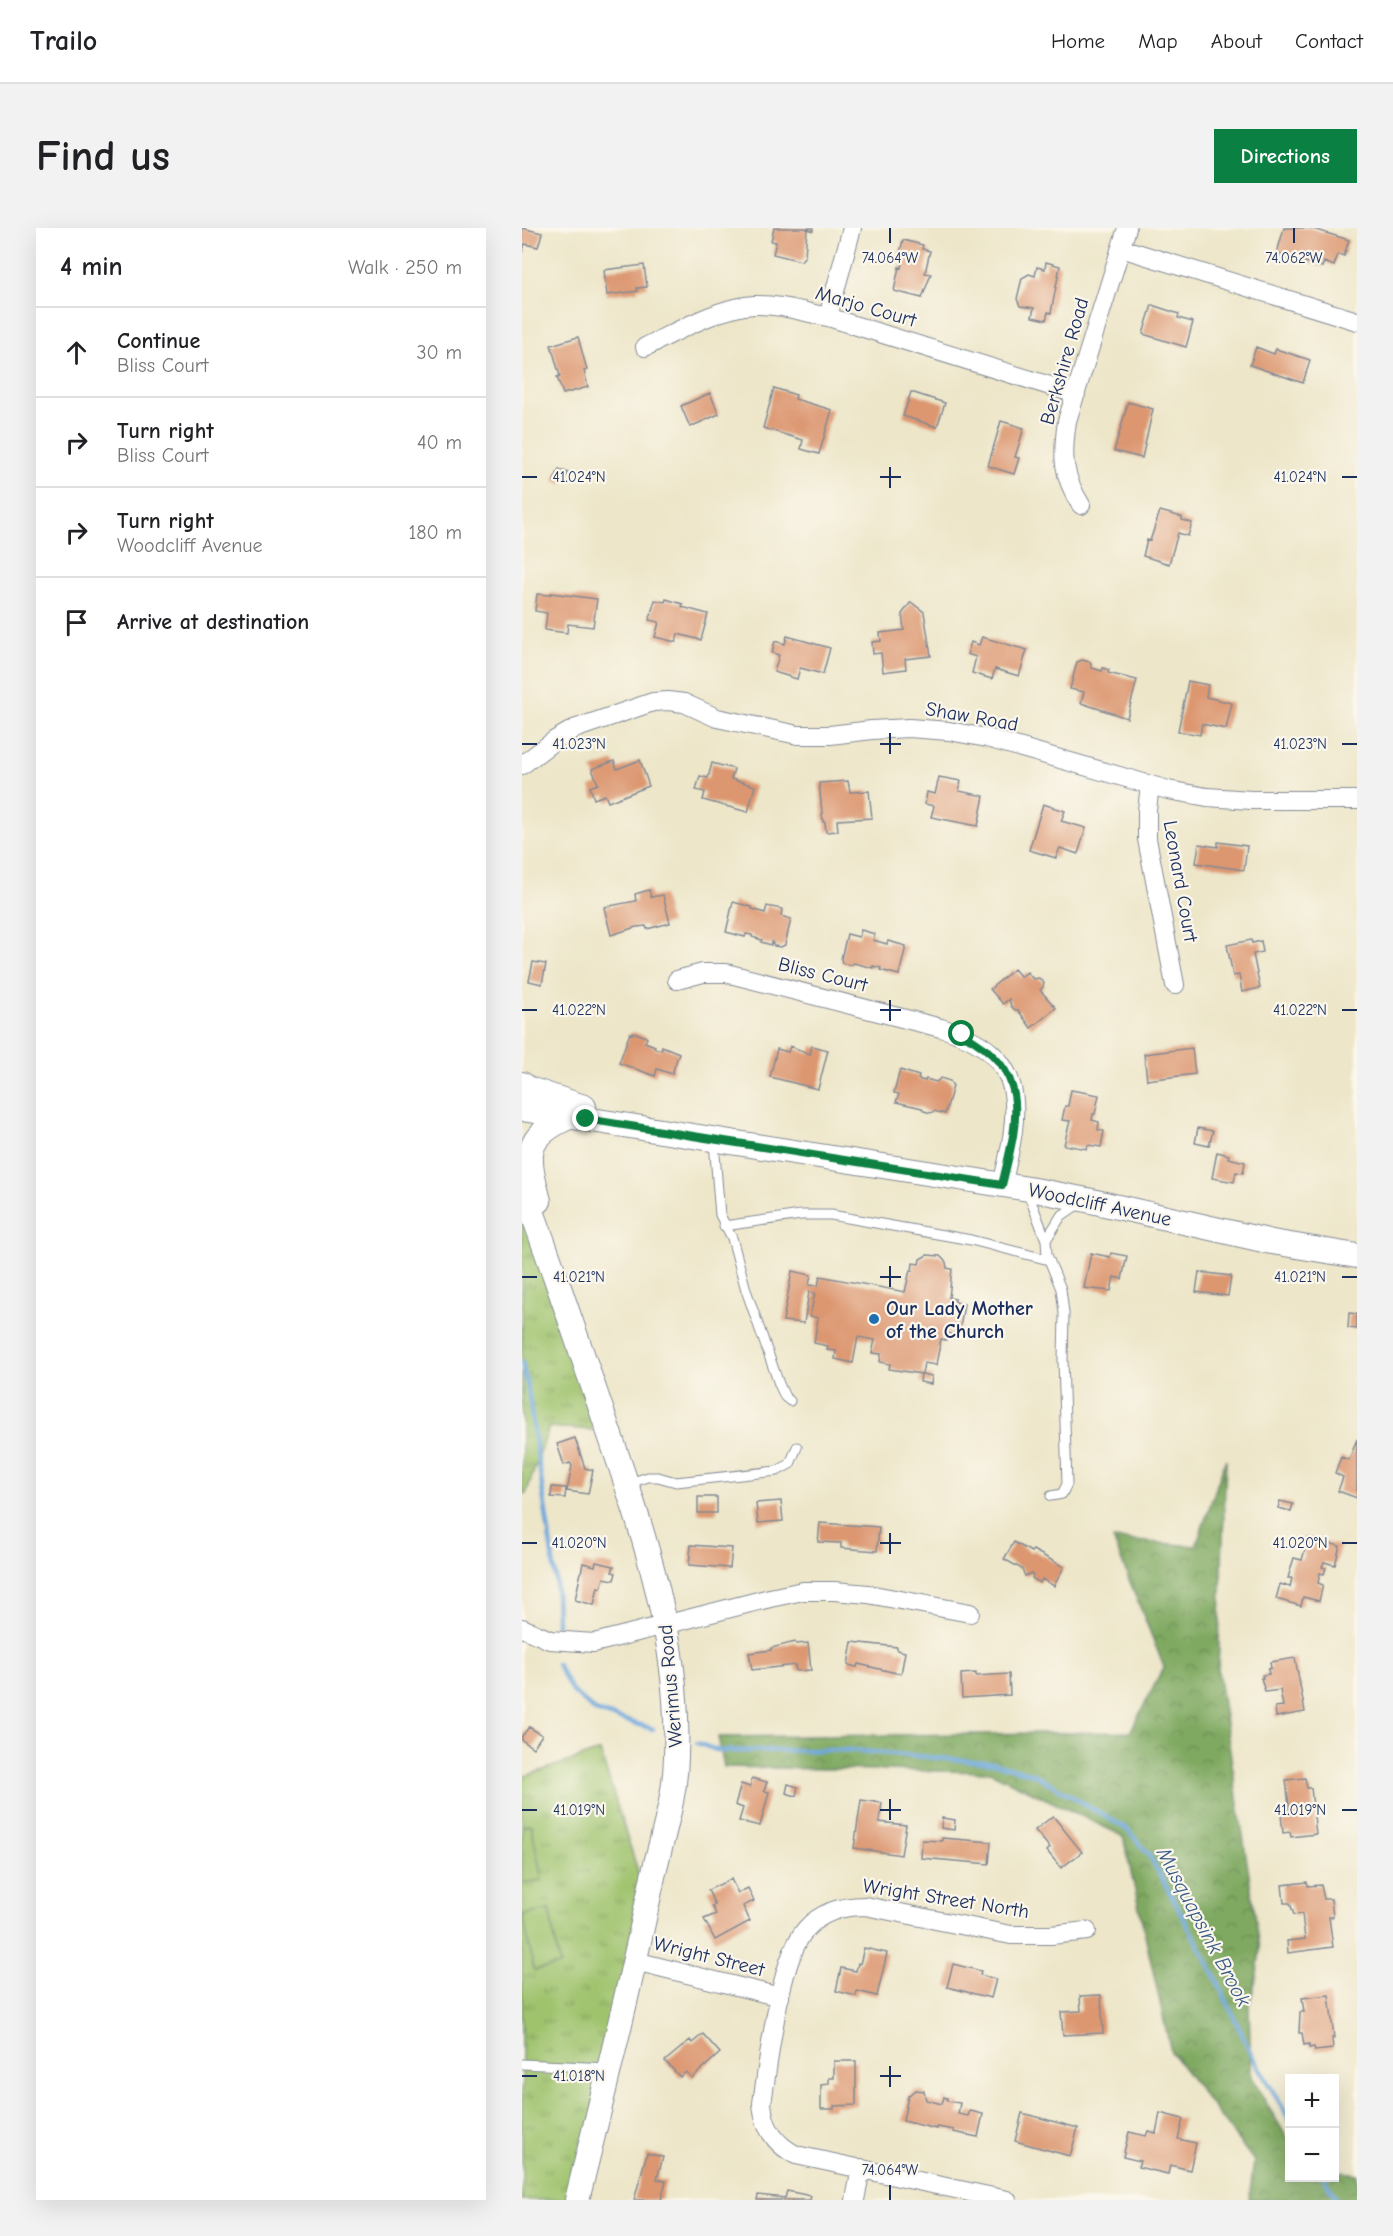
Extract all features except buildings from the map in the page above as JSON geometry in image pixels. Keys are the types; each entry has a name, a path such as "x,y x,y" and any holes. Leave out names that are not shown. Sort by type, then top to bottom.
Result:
{"main road":[{"path":"522,1084 549,1096 576,1103 592,1111 606,1122"},
{"name":"Woodcliff Avenue","path":"522,1109 1087,1200 1272,1242 1357,1256"},
{"path":"544,1242 541,1211 529,1160 530,1146 538,1132 568,1117"},
{"name":"Werimus Road","path":"522,1185 544,1242 627,1484 667,1625 675,1706 675,1782 666,1832 577,2200"}],"street":[{"path":"828,316 852,228"},
{"name":"Berkshire Road","path":"1081,506 1070,488 1065,471 1063,449 1068,421 1127,228"},
{"path":"1120,248 1357,321"},
{"name":"Marjo Court","path":"645,347 724,312 753,305 786,308 828,316 1076,394"},
{"name":"Shaw Road","path":"522,765 574,729 653,702 668,701 684,703 717,718 798,735 830,735 909,728 949,731 987,738 1150,785 1207,797 1251,800 1357,801"},
{"name":"Leonard Court","path":"1150,785 1147,839 1175,985"},
{"name":"Bliss Court","path":"677,980 703,974 726,973 941,1028 962,1034 982,1045 996,1056 1006,1071 1015,1100 1013,1187"},
{"path":"522,1628 550,1640 594,1643 770,1598 803,1592 834,1591 868,1594 970,1613"},
{"name":"Wright Street North","path":"780,1997 797,1943 806,1929 835,1909 865,1906 1011,1935 1051,1935 1088,1931"},
{"name":"Wright Street","path":"635,1961 780,1997 762,2103 763,2118 778,2143 796,2155 1007,2200"},
{"path":"855,2200 861,2168"}],"lane":[{"path":"714,1139 718,1207 724,1226 732,1238 751,1307 782,1392 790,1401"},
{"path":"1013,1187 1030,1196 1046,1240 1049,1260 1061,1289 1064,1313 1067,1484 1063,1493 1050,1496"},
{"path":"1046,1240 1061,1216 1071,1207 1087,1200"},
{"path":"724,1226 801,1215 831,1215 971,1240 1049,1260"},
{"path":"627,1484 648,1477 676,1482 777,1471 790,1464 797,1447"},
{"path":"522,2064 609,2068"}],"green space":[{"path":"522,1184 609,1431 549,1427 526,1494 522,1493"},
{"path":"1226,1459 1218,1671 1260,1948 1257,1975 1249,2005 1251,2077 1285,2134 1285,2182 1339,2182 1339,2172 1357,2174 1357,2200 1249,2200 1254,2161 1171,2052 1123,1836 990,1772 724,1767 718,1737 1130,1732 1164,1667 1113,1539 1196,1546"},
{"path":"600,1751 648,1903 577,2200 522,2200 522,1777"},
{"path":"531,1824 542,1880 522,1883 522,1826"},
{"path":"549,1910 560,1965 534,1970 523,1915"}],"waterway":[{"name":"Musquapsink Brook","path":"522,1363 527,1383 556,1582 557,1625"},
{"name":"Musquapsink Brook","path":"557,1664 572,1691 595,1711 653,1729"},
{"name":"Musquapsink Brook","path":"697,1743 719,1751 849,1750 994,1763 1036,1775 1128,1830 1149,1855 1214,1974 1252,2056 1285,2112"},
{"name":"Musquapsink Brook","path":"1326,2182 1337,2200"}],"place":[{"name":"Our Lady Mother of the Church","path":"874,1319"}],"route":[{"path":"586,1119 1002,1185 1014,1134 1015,1100 1011,1082 996,1056 962,1034"}]}
